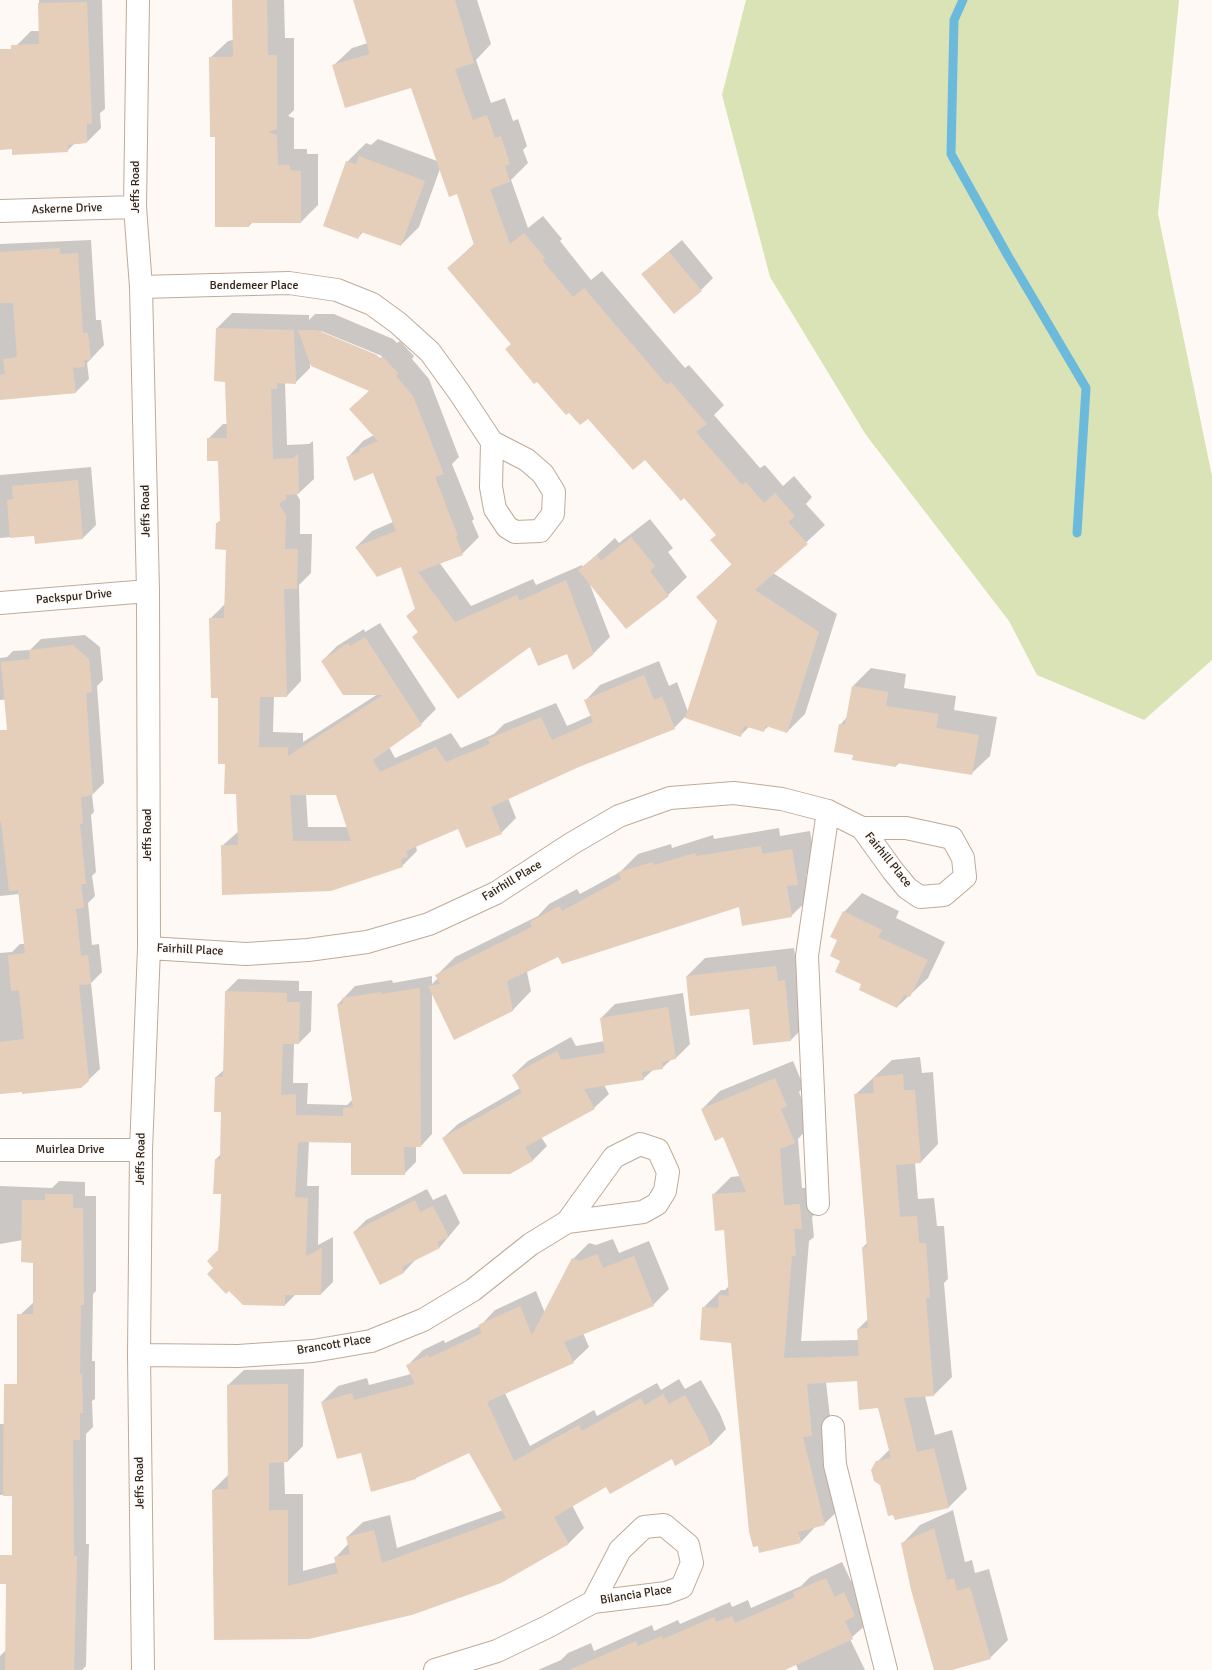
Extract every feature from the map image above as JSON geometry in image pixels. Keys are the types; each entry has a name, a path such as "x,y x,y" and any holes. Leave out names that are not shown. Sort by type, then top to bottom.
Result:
{"street":[{"name":"Jeffs Road","path":"138,0 135,207 141,287 148,591 149,948 141,1150 139,1355 143,1670"},
{"name":"Askerne Drive","path":"0,211 135,207"},
{"name":"Bendemeer Place","path":"141,287 289,283 337,290 372,304 398,323 430,352 460,392 492,442"},
{"name":"Packspur Drive","path":"0,603 148,591"},
{"name":"Fairhill Place","path":"149,948 246,954 308,950 367,942 429,924 496,893 571,844 619,816 670,798 734,794 782,799 828,810 862,828"},
{"path":"818,1204 807,956 828,810"},
{"name":"Brancott Place","path":"139,1355 238,1356 313,1350 371,1341 423,1320 466,1294 531,1244 567,1222 614,1157 640,1144 658,1150 668,1172 665,1191 657,1204 643,1212 567,1222"},
{"name":"Muirlea Drive","path":"0,1150 141,1150"},
{"path":"833,1428 835,1465 886,1670"},
{"name":"Bilancia Place","path":"435,1670 497,1651 547,1627 593,1602 666,1593 682,1587 692,1562 688,1545 664,1525 644,1527 620,1550 593,1602"}],"green space":[{"path":"746,0 1179,0 1158,214 1212,476 1212,660 1144,720 1037,675 1009,621 866,435 770,277 722,95"}],"building":[{"path":"232,0 267,0 268,55 277,55 277,129 267,132 277,135 278,165 290,165 290,170 301,171 301,223 249,223 249,227 215,227 215,137 210,137 209,57 233,57"},
{"path":"353,0 455,0 474,63 455,69 473,120 487,115 495,138 501,136 510,164 505,166 510,182 490,189 510,244 524,233 545,258 542,260 573,297 584,288 667,385 671,382 707,424 696,432 742,485 746,482 764,503 775,493 795,516 788,522 808,544 755,590 819,632 787,733 766,726 764,732 744,726 741,737 685,718 717,621 696,597 732,565 710,540 716,535 684,498 681,501 645,460 633,470 588,419 580,425 569,413 566,415 537,382 534,384 505,349 511,344 447,268 474,245 457,194 449,197 411,88 345,108 332,65 370,54"},
{"path":"87,2 92,124 87,124 87,143 68,145 68,152 12,155 12,149 0,150 0,49 11,49 11,45 39,44 38,3"},
{"path":"359,156 425,181 401,246 361,232 358,239 323,226 346,161 356,164"},
{"path":"60,248 60,254 78,253 83,333 88,333 91,360 84,360 85,367 73,368 76,393 0,400 0,375 5,374 3,359 17,357 13,303 0,303 0,252"},
{"path":"669,252 702,291 674,314 641,274"},
{"path":"216,328 294,330 296,384 277,383 277,389 271,389 273,459 293,458 298,454 299,494 286,495 286,499 279,504 286,515 285,549 298,549 297,589 284,589 287,697 260,697 259,747 288,747 288,756 383,695 343,695 321,661 348,643 350,646 365,637 422,725 373,760 380,772 436,747 446,762 490,744 488,739 541,717 552,740 593,722 584,700 644,675 654,700 662,696 675,729 579,767 491,807 502,834 466,848 458,829 406,851 408,857 401,859 403,867 331,891 222,895 221,845 238,845 236,794 224,794 225,764 218,764 218,698 211,698 209,618 224,618 226,550 215,549 216,523 220,523 218,461 207,461 207,438 227,438 225,382 214,381","holes":["290,795 336,795 351,841 293,841"]},
{"path":"298,330 317,330 377,355 380,359 383,357 398,373 396,376 413,396 444,474 435,477 458,536 456,537 463,555 418,572 455,622 517,595 519,601 566,580 594,654 573,670 567,654 538,666 530,647 458,699 412,637 418,632 406,616 415,609 401,567 377,577 355,547 396,531 373,473 354,481 346,457 360,452 359,449 378,441 349,409 369,391 311,366"},
{"path":"78,480 83,539 35,544 34,536 10,538 7,500 13,499 12,486"},
{"path":"631,537 655,566 650,571 669,596 626,629 578,570 597,555 601,561"},
{"path":"73,645 89,659 92,692 86,693 93,795 81,797 83,824 80,824 86,884 81,884 84,908 76,909 81,956 88,955 91,984 79,985 89,1081 81,1088 22,1094 22,1092 0,1094 0,1042 24,1039 19,990 11,991 8,955 25,953 18,890 9,891 0,822 0,730 7,730 1,662 30,659 29,650"},
{"path":"852,686 888,692 886,706 939,714 936,728 979,735 972,775 897,763 896,767 852,760 853,755 834,752 839,724 845,725"},
{"path":"761,846 762,854 792,849 798,885 787,886 792,917 742,926 739,907 562,964 558,957 507,981 513,1011 454,1040 428,986 440,984 435,975 532,927 530,922 559,906 562,911 621,879 618,872 653,862 654,865 695,853 696,856"},
{"path":"843,911 882,930 878,937 928,960 910,997 904,995 897,1008 859,990 861,984 835,972 840,961 830,956 837,940 830,937"},
{"path":"776,966 778,981 785,980 791,1041 753,1045 749,1009 690,1016 686,976"},
{"path":"420,988 421,1147 404,1147 405,1175 351,1175 351,1143 298,1142 295,1197 308,1198 306,1256 322,1248 321,1295 285,1295 285,1306 243,1305 229,1291 226,1294 207,1274 213,1268 207,1261 218,1250 220,1223 221,1194 213,1194 215,1159 220,1159 221,1112 214,1112 215,1077 223,1077 225,991 287,993 287,1002 300,1002 299,1044 283,1044 281,1095 296,1094 296,1115 343,1116 343,1108 353,1107 337,1004 343,1004 342,998"},
{"path":"668,1007 676,1059 662,1062 663,1069 642,1072 644,1080 584,1089 595,1109 525,1147 533,1161 510,1174 463,1174 442,1138 522,1093 512,1075 557,1051 561,1060 605,1053 600,1018"},
{"path":"903,1074 904,1090 915,1090 921,1163 896,1165 900,1217 917,1216 919,1243 926,1243 930,1298 926,1298 934,1396 904,1398 917,1452 934,1448 949,1508 895,1520 893,1515 888,1516 880,1485 874,1481 871,1470 876,1461 891,1458 878,1408 859,1410 857,1381 807,1384 812,1436 803,1437 825,1525 798,1532 801,1543 759,1553 758,1546 753,1547 749,1532 731,1343 700,1340 702,1307 718,1308 719,1295 729,1296 724,1230 715,1231 712,1194 746,1192 723,1137 715,1141 701,1109 775,1078 787,1106 781,1109 795,1143 780,1149 784,1205 800,1204 802,1229 794,1229 796,1256 792,1256 784,1358 859,1356 857,1329 868,1328 862,1247 867,1247 854,1094 874,1093 873,1077"},
{"path":"45,1194 73,1194 73,1208 83,1208 84,1305 81,1305 80,1374 82,1374 83,1413 80,1413 80,1440 73,1440 74,1556 77,1556 74,1670 5,1670 6,1584 0,1584 0,1555 12,1555 12,1496 3,1496 4,1384 17,1384 17,1314 33,1314 33,1263 21,1262 22,1200 45,1200"},
{"path":"415,1200 420,1212 433,1206 449,1237 437,1242 440,1248 402,1267 404,1273 380,1285 353,1232"},
{"path":"597,1254 603,1268 634,1256 654,1306 564,1342 574,1363 487,1402 514,1461 579,1425 582,1431 641,1398 645,1405 663,1394 669,1404 685,1395 705,1430 711,1445 675,1466 672,1459 610,1494 606,1487 554,1517 569,1544 501,1583 412,1615 309,1639 214,1640 212,1490 228,1489 227,1385 288,1384 288,1462 269,1463 269,1510 288,1510 288,1586 338,1573 334,1557 350,1554 346,1537 374,1530 382,1563 506,1518 469,1453 416,1479 371,1492 361,1453 337,1459 321,1402 352,1393 354,1400 415,1384 406,1365 428,1355 429,1358 482,1333 478,1325 520,1306 532,1335 572,1258 580,1261"},
{"path":"934,1528 947,1580 954,1578 957,1591 970,1587 991,1659 952,1670 934,1670 911,1590 901,1543"},
{"path":"826,1578 835,1597 844,1592 855,1616 845,1621 853,1639 785,1670 569,1670 636,1641 638,1646 662,1636 663,1639 714,1617 716,1622 732,1616 735,1623 795,1597 793,1592"}],"waterway":[{"path":"963,0 954,20 951,154 1008,256 1086,388 1077,533"}]}
